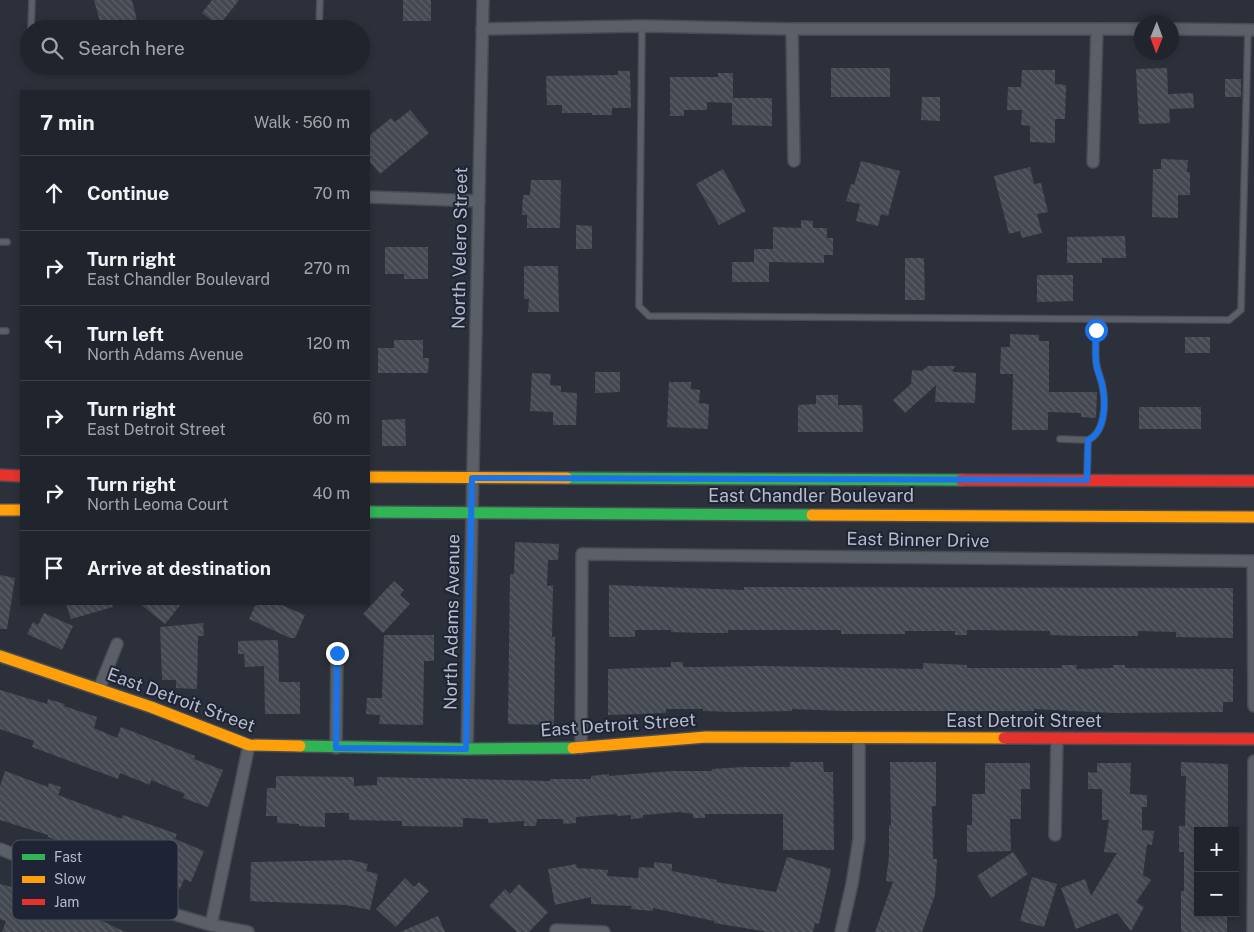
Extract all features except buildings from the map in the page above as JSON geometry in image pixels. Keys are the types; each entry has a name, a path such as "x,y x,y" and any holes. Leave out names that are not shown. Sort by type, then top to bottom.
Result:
{"main road":[{"path":"0,475 20,476"},
{"name":"East Chandler Boulevard","path":"370,477 1254,481"},
{"path":"0,510 20,510"},
{"name":"East Chandler Boulevard","path":"370,512 1254,516"},
{"name":"East Detroit Street","path":"0,656 99,689 249,745 336,748 580,748 706,737 1254,740"}],"street":[{"name":"North Velero Street","path":"472,496 483,0"},
{"path":"482,29 642,26 792,29 1134,29"},
{"path":"792,29 794,161"},
{"path":"1093,162 1097,29"},
{"path":"1179,29 1251,30"},
{"path":"370,197 479,201"},
{"name":"North Adams Avenue","path":"466,749 472,496"},
{"name":"East Binner Drive","path":"580,748 582,554 1253,561"},
{"path":"1253,561 1254,706"},
{"path":"99,689 117,644"},
{"path":"336,748 337,653"},
{"path":"841,932 852,884 858,839 859,738"},
{"path":"1055,835 1057,739"},
{"path":"211,925 249,745"},
{"path":"1253,932 1254,762"},
{"path":"0,848 12,853"},
{"path":"178,915 211,925 248,932"},
{"path":"556,931 604,932"}],"lane":[{"path":"31,20 32,0"},
{"path":"319,20 320,0"},
{"path":"642,26 639,306 648,316 1229,320 1241,310 1251,30"},
{"path":"0,242 7,242"},
{"path":"1060,439 1088,440 1094,437 1103,420 1103,386 1096,361 1096,330"},
{"path":"1087,480 1088,440"}],"traffic: fast":[{"path":"567,478 961,480"},
{"path":"370,512 812,515"},
{"path":"300,746 467,749 573,748"}],"traffic: slow":[{"path":"370,477 567,478"},
{"path":"0,510 20,510"},
{"path":"812,515 1254,517"},
{"path":"0,656 151,707 249,745 300,746"},
{"path":"573,748 706,737 1004,738"}],"traffic: jam":[{"path":"0,475 20,476"},
{"path":"961,480 1254,481"},
{"path":"1004,738 1254,739"}],"route":[{"path":"337,653 336,748 466,749 472,478 1087,480 1088,440 1094,437 1103,420 1103,386 1096,361 1096,330"}]}
